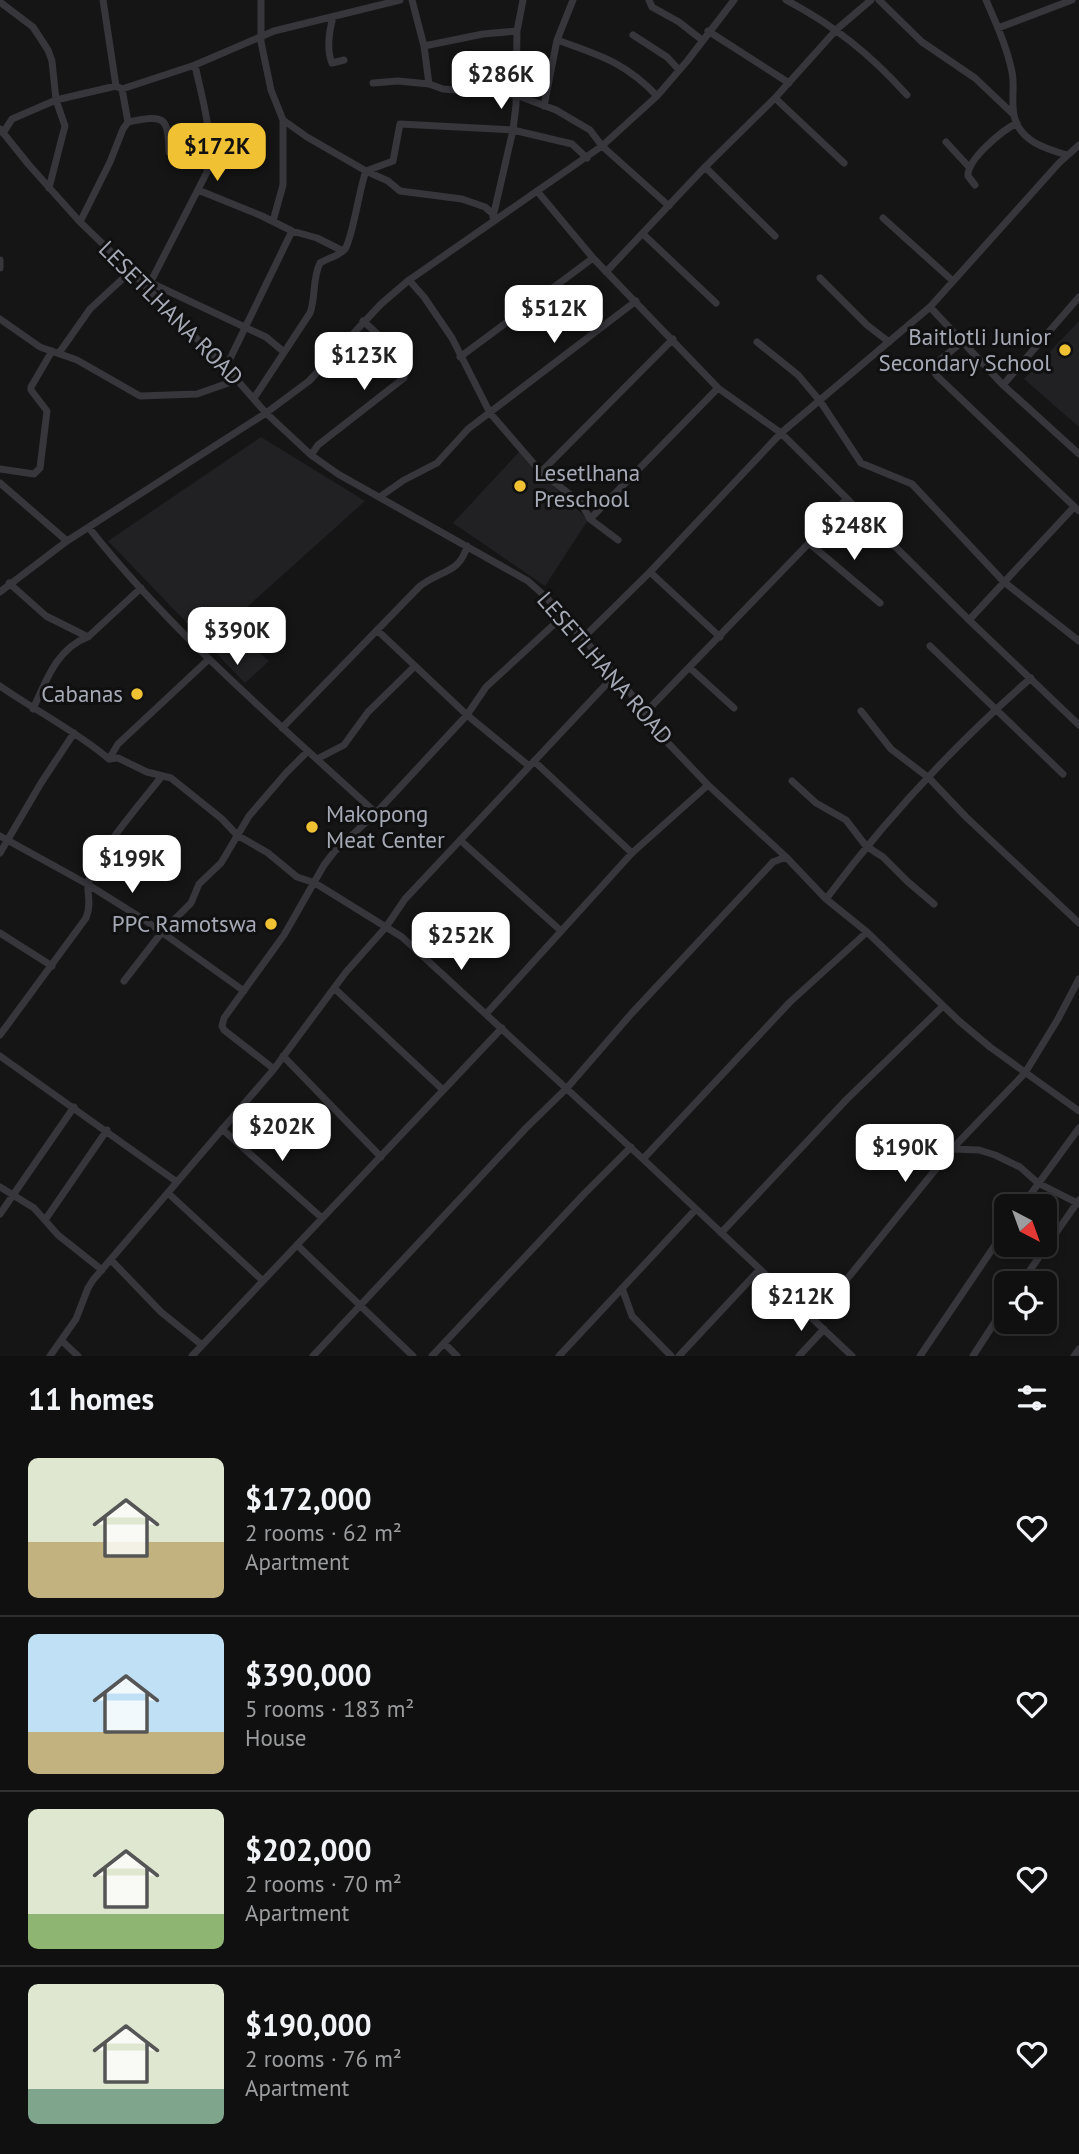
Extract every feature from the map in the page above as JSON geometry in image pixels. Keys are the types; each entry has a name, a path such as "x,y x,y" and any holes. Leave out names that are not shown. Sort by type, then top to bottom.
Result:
{"street":[{"path":"103,0 128,122"},
{"path":"261,0 261,38 271,90 283,120 283,186 273,220"},
{"path":"1,131 12,119 56,100 119,87 195,65 274,31 400,0"},
{"path":"412,0 425,46 429,84"},
{"path":"491,224 513,130 517,31 523,0"},
{"path":"544,106 557,40 573,0"},
{"path":"649,0 652,7 679,22 702,40"},
{"path":"0,592 67,541 266,413 309,381 363,321 409,280 602,146 657,96 734,0"},
{"path":"786,0 837,30 872,58 907,95"},
{"path":"606,272 705,167 775,98 837,30 871,0"},
{"path":"879,0 922,42 975,78 1016,119 1029,139 1040,147 1067,155"},
{"path":"986,0 1012,72 1016,119"},
{"path":"998,28 1072,0"},
{"path":"0,2 26,20 44,43 52,61 56,100 65,126 49,188"},
{"path":"333,17 329,33 330,57 332,63 344,60"},
{"path":"425,46 483,34 517,31"},
{"path":"708,31 789,83"},
{"path":"633,35 667,57 679,70"},
{"path":"557,40 617,64 638,76 657,96"},
{"path":"195,65 211,147 207,172 148,285 247,327 266,337 284,352"},
{"path":"373,83 398,81 429,84 443,89 516,95 567,115 590,130 602,146 670,206"},
{"path":"775,98 844,163"},
{"path":"975,185 968,176 969,167 1016,119"},
{"path":"79,222 128,122 164,120 169,152"},
{"path":"283,120 366,171 388,181 400,191 463,199 485,207 494,214"},
{"path":"254,398 310,313 320,263 343,251 347,244 366,171 392,162 400,124 513,130 572,144 587,158"},
{"name":"LESETLHANA ROAD","path":"1,131 79,222 148,285 266,413 311,455 338,474 528,581 583,638 668,743 826,899 867,932 943,1006 990,1047 1079,1111"},
{"path":"0,147 9,140"},
{"path":"946,142 969,167"},
{"path":"583,638 650,572 781,433 930,307 1079,145"},
{"path":"705,167 775,236"},
{"path":"198,190 343,251"},
{"path":"537,191 593,258 718,388 781,433 1079,725"},
{"path":"883,218 953,281"},
{"path":"225,369 247,327 275,261 292,231"},
{"path":"643,234 716,303"},
{"path":"460,357 593,258"},
{"path":"0,260 0,268"},
{"path":"0,469 34,474 40,468 47,411 31,387 90,309 131,271"},
{"path":"820,278 867,325 889,342"},
{"path":"409,280 452,338 490,414 541,472 581,503 590,519 618,540"},
{"path":"1003,385 1079,297"},
{"path":"381,496 404,480 437,463 463,434 636,301"},
{"path":"930,307 1003,385 1079,454"},
{"path":"0,319 40,347 77,360 140,396 197,394 237,380"},
{"path":"311,455 318,445 404,378 405,371 382,337 363,321"},
{"path":"541,472 673,339"},
{"path":"757,342 794,372 820,401 861,463 912,484 1004,582 1079,641"},
{"path":"962,342 936,364 935,373 1077,509 969,620"},
{"path":"590,519 718,388"},
{"path":"0,483 67,541"},
{"path":"645,713 810,543 846,499"},
{"path":"89,528 112,557 246,696 376,813"},
{"path":"810,543 880,603"},
{"path":"282,728 401,603 429,578 464,561 467,546"},
{"path":"650,572 720,638"},
{"path":"9,583 46,616 88,637"},
{"path":"33,709 54,665 76,642 88,637 141,588"},
{"path":"274,1069 222,1026 222,1022 284,935 334,852 376,813 467,715 486,687 562,617"},
{"path":"377,630 467,715 531,763 632,853"},
{"path":"930,646 1063,774"},
{"path":"109,759 118,744 209,659"},
{"path":"317,759 344,745 368,712 415,666"},
{"path":"690,668 734,708"},
{"path":"50,1356 76,1319 88,1288 274,1069 363,949 386,927 405,899 615,676"},
{"path":"826,899 866,846 929,778 994,710 1031,678"},
{"path":"0,686 86,740 109,759 118,758 177,782 237,835 268,853 297,877 315,883 409,943 631,1147 852,1356"},
{"path":"861,711 891,749 929,778 966,817 1079,923"},
{"path":"0,853 4,838 74,733"},
{"path":"124,981 162,932 190,904 200,884 221,863 237,835 268,792 309,751"},
{"path":"0,1035 86,918 90,901 88,884 98,863 162,776"},
{"path":"792,781 816,803 846,820 866,846 883,857 934,904"},
{"path":"486,1014 632,853 708,785"},
{"path":"4,838 88,884 162,932 244,991"},
{"path":"460,840 560,930"},
{"path":"313,1356 526,1128 567,1088 632,1013 773,862 786,857"},
{"path":"643,1159 790,1002 867,932"},
{"path":"0,933 52,966"},
{"path":"814,1320 952,1149 1025,1073 1079,979"},
{"path":"334,988 442,1089"},
{"path":"721,1233 847,1099 943,1006"},
{"path":"192,1356 502,1028"},
{"path":"0,1056 177,1182"},
{"path":"283,1056 381,1157"},
{"path":"0,1214 75,1107"},
{"path":"1030,1194 1079,1128"},
{"path":"222,1129 322,1218"},
{"path":"45,1220 107,1130"},
{"path":"432,1356 583,1194 631,1147"},
{"path":"952,1149 987,1152 1020,1167 1038,1183 1078,1203 1030,1271"},
{"path":"0,1187 34,1208 58,1235 102,1270"},
{"path":"168,1193 262,1280"},
{"path":"559,1356 696,1209"},
{"path":"296,1245 413,1356"},
{"path":"920,1356 994,1247"},
{"path":"111,1260 161,1312 202,1345"},
{"path":"679,1356 760,1269"},
{"path":"622,1288 632,1316 671,1356"},
{"path":"973,1356 994,1324"},
{"path":"799,1356 824,1329"},
{"path":"62,1341 78,1356"},
{"path":"444,1343 457,1356"},
{"path":"1074,1356 1079,1349"}],"shaded area":[{"name":"Baitlotli Junior Secondary School","path":"1079,321 1079,427 1024,379"},
{"path":"261,437 365,501 227,625 269,661 245,683 108,541"},
{"name":"Lesetlhana Preschool","path":"519,452 588,520 545,586 453,523"}],"place":[{"name":"Baitlotli Junior Secondary School","path":"1065,350"},
{"name":"Lesetlhana Preschool","path":"520,486"},
{"name":"Cabanas","path":"137,694"},
{"name":"Makopong Meat Center","path":"312,827"},
{"name":"PPC Ramotswa","path":"271,924"}]}
